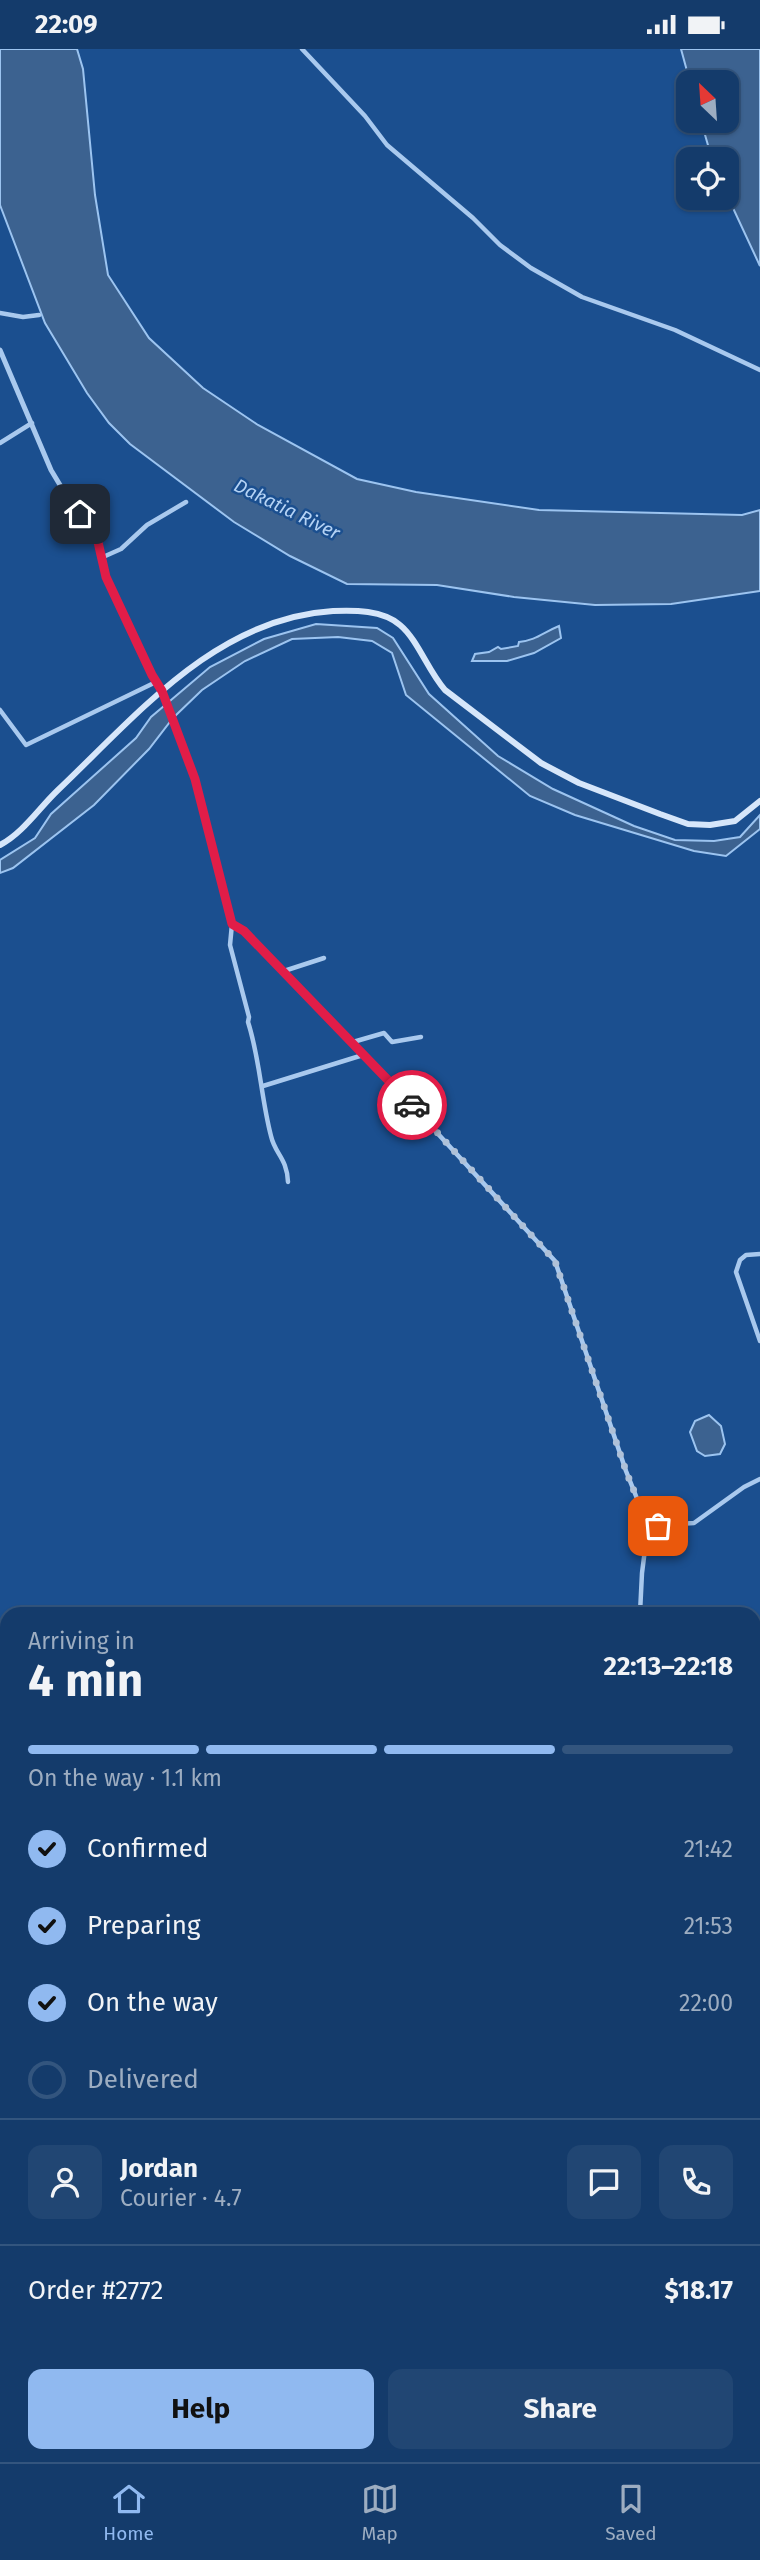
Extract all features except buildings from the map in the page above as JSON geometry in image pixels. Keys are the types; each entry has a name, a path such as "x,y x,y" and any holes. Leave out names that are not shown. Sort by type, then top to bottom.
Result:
{"main road":[{"path":"0,845 18,833 43,804 197,661 252,630 319,612 349,610 391,619 409,634 445,690 541,764 579,783 688,824 710,825 735,821 760,801"}],"street":[{"path":"302,49 365,116 387,145 473,218 500,245 531,268 582,297 675,330 760,370"},
{"path":"0,313 23,317 38,315"},
{"path":"0,350 51,470 98,542 106,577 162,691 195,779 232,924 230,945 249,1017 250,1035 263,1086 272,1143 285,1163 288,1182"},
{"path":"0,443 32,423"},
{"path":"103,557 121,549 147,524 186,502"},
{"path":"0,710 26,745 156,682"},
{"path":"232,924 244,931 353,1042 443,1136 555,1261 626,1471 648,1526 640,1607"},
{"path":"284,971 324,958"},
{"path":"353,1042 384,1033 392,1042 421,1037"},
{"path":"263,1086 363,1055"},
{"path":"760,1254 746,1255 740,1260 736,1272 760,1341"},
{"path":"648,1526 694,1523 744,1487 760,1479"}],"water":[{"name":"Dakatia River","path":"0,49 77,49 83,69 95,195 108,275 149,338 203,388 258,425 357,479 416,492 539,510 742,515 760,510 760,591 671,604 595,605 514,597 437,585 347,584 290,556 234,522 130,444 109,423 87,393 45,323 0,205"},
{"path":"681,49 760,49 760,266 734,210 739,210 739,147 709,147 704,133 739,133 739,70 687,70"},
{"path":"316,624 377,628 393,638 429,694 498,756 553,789 634,826 675,840 714,841 740,837 760,815 760,829 726,856 694,851 575,815 530,796 406,695 392,653 372,641 338,637 292,639 245,661 202,690 94,805 13,868 0,873 0,860 35,838 51,814 136,738 151,717 210,667 264,639"},
{"path":"559,626 561,638 534,653 507,661 472,661 475,654 489,652 498,647 501,649 518,646 519,642 535,638"},
{"path":"709,1415 721,1426 725,1444 720,1454 705,1456 697,1451 690,1432 695,1421"}],"way so far":[{"path":"412,1105 555,1261 626,1471 648,1526 658,1526"}],"route":[{"path":"80,514 98,542 106,577 156,684 162,691 195,779 232,924 244,931 412,1105"}]}
